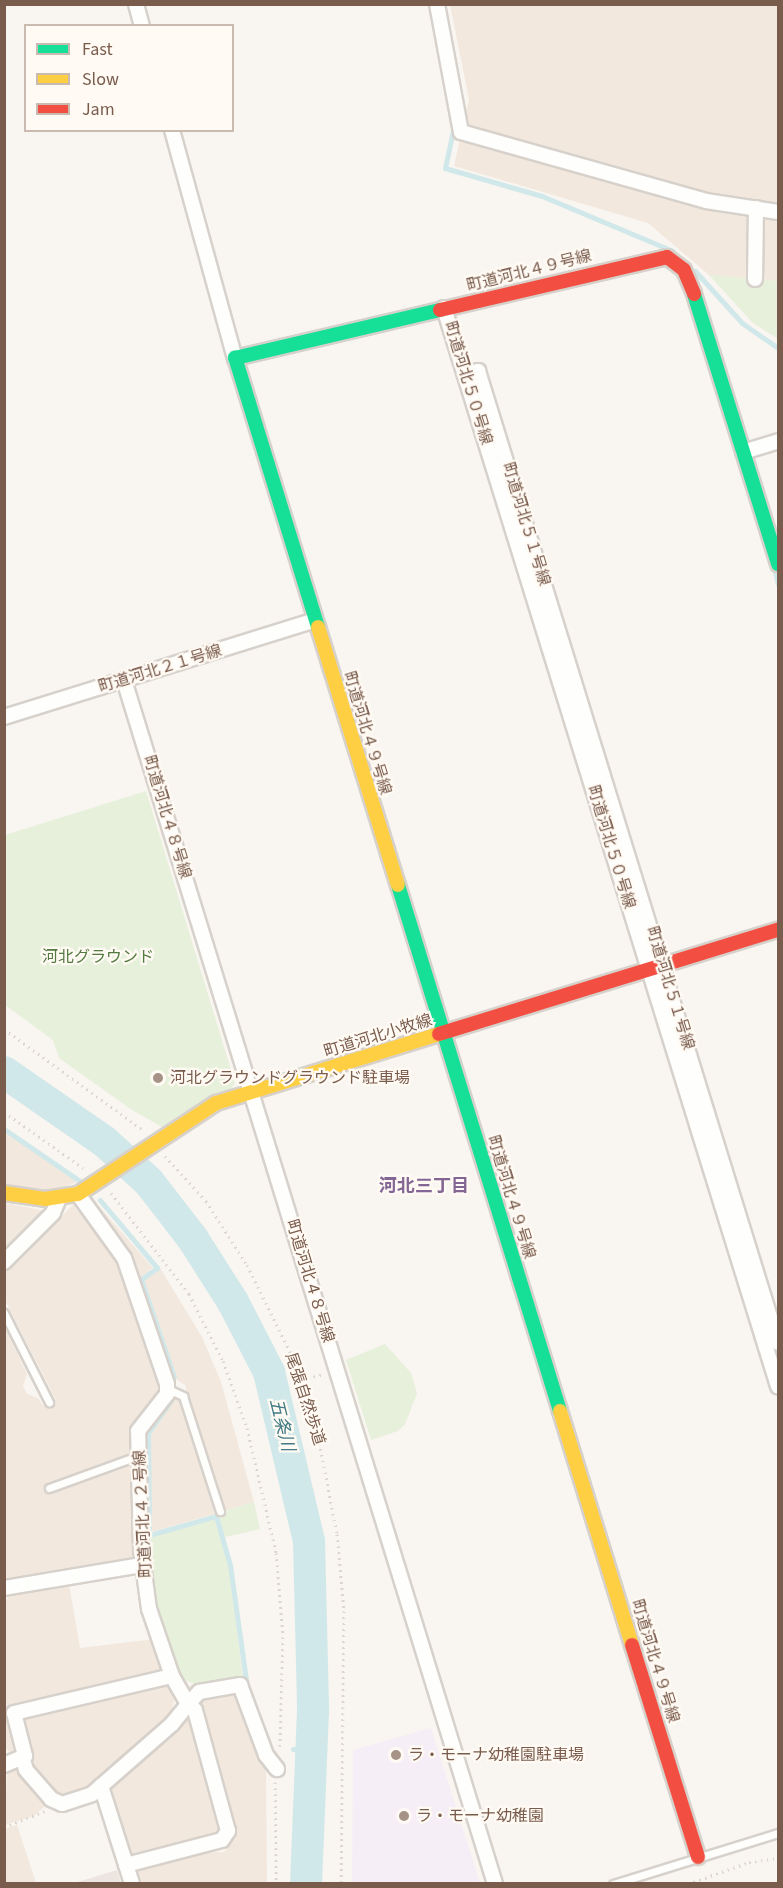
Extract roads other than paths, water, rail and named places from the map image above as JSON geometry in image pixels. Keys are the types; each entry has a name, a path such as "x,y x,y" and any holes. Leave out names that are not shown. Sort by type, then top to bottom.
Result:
{"street":[{"path":"136,4 141,24"},
{"path":"437,4 461,132 705,201 778,212"},
{"path":"173,132 235,358"},
{"path":"755,279 756,208"},
{"name":"町道河北４９号線","path":"698,1857 235,358 667,257 684,270 690,280 778,564"},
{"name":"町道河北５０号線","path":"444,308 656,968 778,1386"},
{"path":"744,452 778,441"},
{"name":"町道河北２１号線","path":"4,717 315,620"},
{"name":"町道河北４８号線","path":"124,680 495,1884"},
{"name":"町道河北小牧線","path":"4,1193 59,1198 78,1194 206,1108 252,1091 778,930"},
{"name":"町道河北５１号線","path":"656,968 778,1343"},
{"path":"78,1194 124,1258 168,1389"},
{"path":"4,1262 53,1213 59,1198"},
{"name":"町道河北４２号線","path":"126,1865 222,1840 228,1831 195,1710 188,1704 172,1676 149,1609 142,1564 138,1431 168,1389"},
{"path":"4,1588 142,1564"},
{"path":"172,1676 14,1713 25,1756 23,1760 26,1770 51,1799 59,1803 92,1794 172,1724 199,1692 240,1685 266,1755 277,1770"},
{"path":"4,1765 23,1760"},
{"path":"101,1786 132,1884"}],"lane":[{"path":"4,1313 49,1402"},
{"path":"168,1389 183,1396 220,1510"},
{"path":"49,1488 140,1455"},
{"path":"613,1884 778,1833"}],"waterway":[{"path":"455,121 445,168 542,196 673,251"},
{"path":"695,271 742,323 778,348"},
{"path":"774,568 778,584"},
{"name":"五条川","path":"4,1072 105,1142 149,1182 193,1239 233,1302 269,1372 309,1541 313,1710 306,1884"},
{"path":"4,1129 80,1181"},
{"path":"100,1200 157,1268 141,1279 174,1377"},
{"path":"172,1399 148,1433 149,1535 216,1516 230,1565 247,1687"},
{"path":"293,1749 310,1752"}],"place":[{"name":"河北グラウンドグラウンド駐車場","path":"158,1078"},
{"name":"ラ・モーナ幼稚園駐車場","path":"396,1755"},
{"name":"ラ・モーナ幼稚園","path":"404,1816"}],"district":[{"name":"河北三丁目","path":"424,1187"}],"park label":[{"name":"河北グラウンド","path":"98,957"}]}
